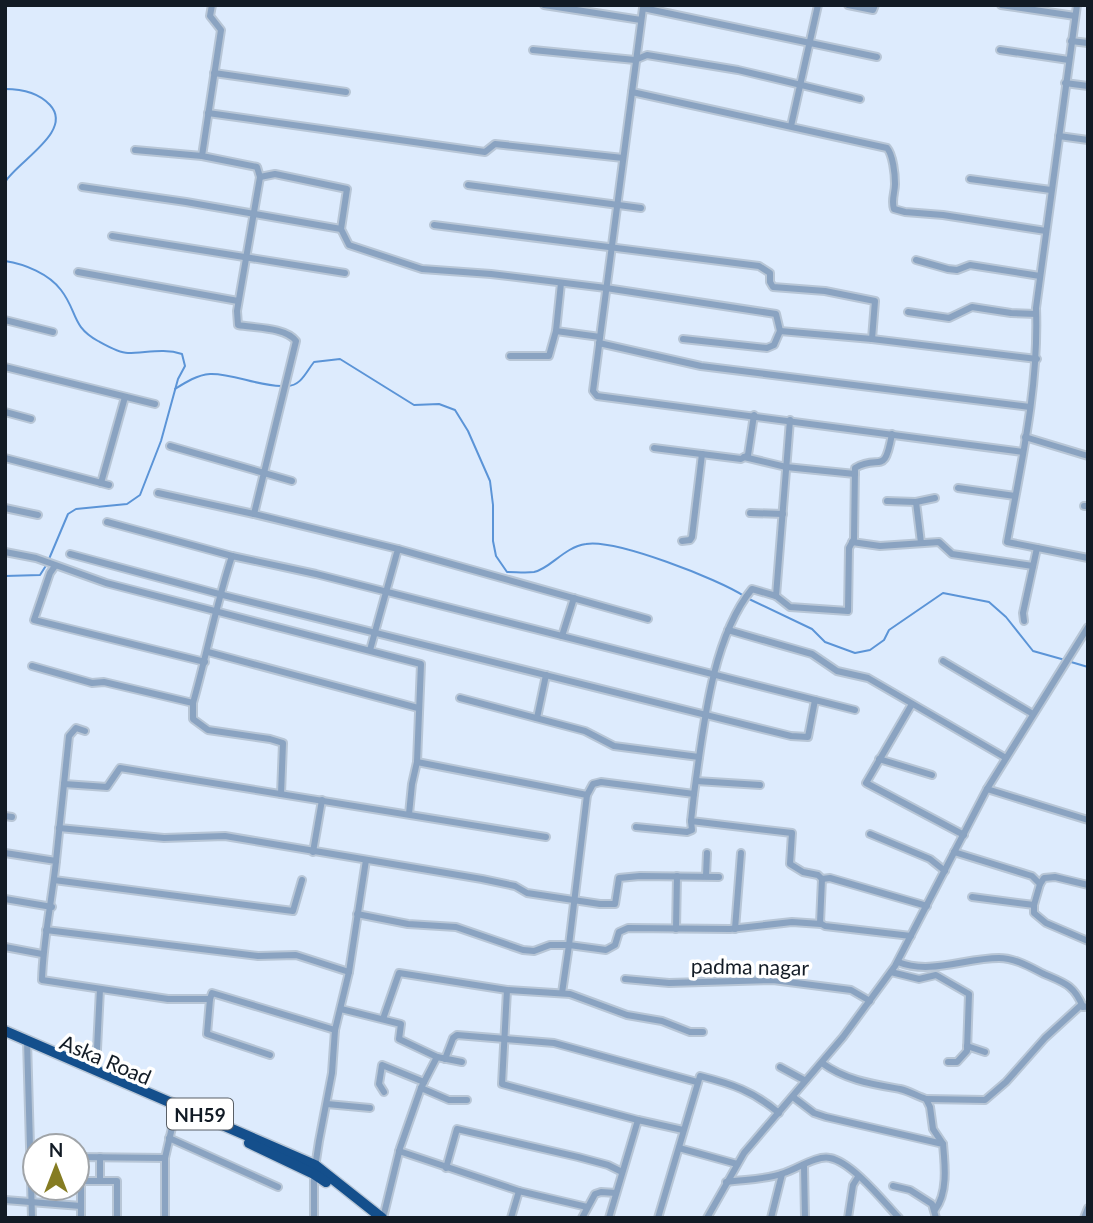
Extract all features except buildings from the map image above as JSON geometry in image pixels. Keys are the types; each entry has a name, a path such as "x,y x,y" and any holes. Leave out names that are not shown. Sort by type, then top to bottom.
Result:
{"highway":[{"name":"NH59","path":"5,1031 27,1043 96,1069 315,1169 383,1218"},
{"name":"Aska Road","path":"5,1037 27,1043 315,1169 374,1218"}],"street":[{"path":"202,156 221,30 210,16 212,5"},
{"path":"544,5 601,9 641,20"},
{"path":"791,127 818,5"},
{"path":"848,5 873,10 875,5"},
{"path":"1001,5 1075,16"},
{"path":"1077,5 1040,276 1036,314 1037,359 1007,542 1088,558"},
{"path":"877,57 643,8 593,391 597,396 1023,452"},
{"path":"1071,41 1088,43"},
{"path":"533,50 636,60 647,55 738,69 860,99"},
{"path":"1000,50 1069,60"},
{"path":"214,73 346,92"},
{"path":"1065,83 1088,86"},
{"path":"632,92 887,148 891,153 895,184 892,204 894,209 1046,231"},
{"path":"208,113 485,152 495,144 623,158"},
{"path":"1059,136 1088,140"},
{"path":"135,150 202,156 257,167 260,177 238,301 238,325 282,332 293,336 296,341 254,514"},
{"path":"260,177 275,174 347,188 341,229 349,245 422,269 606,288 776,314 780,331 774,345 767,348 683,339"},
{"path":"970,179 1051,190"},
{"path":"468,185 641,208"},
{"path":"82,187 341,229"},
{"path":"434,225 759,266 770,273 769,282 773,287 825,291 875,301 872,339"},
{"path":"112,236 345,273"},
{"path":"916,260 948,269 957,270 970,265 1040,276"},
{"path":"78,272 238,301"},
{"path":"510,356 549,356 556,331 561,283"},
{"path":"908,312 949,318 972,307 1036,314"},
{"path":"5,320 53,332"},
{"path":"556,331 701,366 1030,407"},
{"path":"780,331 1037,359"},
{"path":"5,367 155,404"},
{"path":"101,483 125,397"},
{"path":"5,412 31,419"},
{"path":"744,457 748,455 754,415"},
{"path":"776,597 790,420"},
{"path":"636,827 687,832 692,830 699,757 714,675 728,629 742,600 752,589 776,597 790,607 848,611 849,548 855,539 855,468 883,461 889,452 892,434"},
{"path":"1025,437 1088,456"},
{"path":"170,446 292,481"},
{"path":"653,447 744,457 786,467 855,474"},
{"path":"682,541 692,537 702,454"},
{"path":"5,458 109,485"},
{"path":"958,488 1015,496"},
{"path":"158,493 398,549 648,619"},
{"path":"887,501 916,502 935,498"},
{"path":"916,502 921,543"},
{"path":"5,508 38,515"},
{"path":"750,513 783,514"},
{"path":"107,522 855,710"},
{"path":"852,542 880,546 939,542 952,554 1033,566"},
{"path":"1024,621 1023,613 1037,548"},
{"path":"370,650 398,549"},
{"path":"5,552 36,558 106,583 421,664 417,762 409,814"},
{"path":"70,554 219,594 806,739 815,700"},
{"path":"233,555 219,594 218,610 194,703 193,719 208,730 283,743 281,794"},
{"path":"55,566 33,620 205,662"},
{"path":"562,636 574,598"},
{"path":"707,1218 737,1164 804,1080 822,1063 898,962 987,789 1088,627"},
{"path":"728,629 812,654 837,671 869,678 1006,758"},
{"path":"208,652 418,708"},
{"path":"943,661 1033,714"},
{"path":"32,666 92,683 104,682 194,703"},
{"path":"537,719 546,675"},
{"path":"460,698 585,731 614,746 699,757"},
{"path":"912,704 866,783 964,835"},
{"path":"85,731 76,728 69,736 42,980 168,999 210,999"},
{"path":"879,759 932,775"},
{"path":"417,762 587,794"},
{"path":"64,784 107,788 120,768 546,837"},
{"path":"696,781 760,785"},
{"path":"562,993 587,794 593,784 601,782 694,794"},
{"path":"987,789 1088,820"},
{"path":"313,852 322,800"},
{"path":"691,821 792,833 790,864 803,872 927,906"},
{"path":"59,828 164,838 225,836 482,879 516,886 527,893 615,904 619,878 719,877"},
{"path":"870,834 930,859 945,871"},
{"path":"954,852 1032,876 1040,884"},
{"path":"5,853 57,861"},
{"path":"706,876 707,853"},
{"path":"735,929 741,853"},
{"path":"314,1218 315,1169 327,1104 335,1030 349,972 366,860"},
{"path":"676,929 677,876"},
{"path":"820,924 822,878"},
{"path":"1088,885 1044,878 1034,905 1034,913 1041,920 1088,941"},
{"path":"54,880 293,911 302,880"},
{"path":"972,897 1034,905"},
{"path":"5,899 52,906"},
{"path":"357,914 408,925 456,927 523,950 534,951 550,945 606,950 615,945 619,932 628,928 735,929 792,922 911,936"},
{"path":"46,930 258,956 296,956 349,972"},
{"path":"5,947 43,954"},
{"path":"898,962 910,967 998,958 1017,961 1068,984 1086,1007"},
{"path":"891,972 919,979 936,975 968,992 970,1000 967,1046 962,1058 957,1062 948,1062"},
{"path":"383,1019 399,973 507,990 562,993 627,1015 662,1021 690,1032 703,1032"},
{"name":"padma nagar","path":"625,979 669,983 774,980 851,989 870,1001"},
{"path":"96,1069 100,989"},
{"path":"507,990 502,1084 683,1130"},
{"path":"270,1055 207,1034 212,993 335,1030"},
{"path":"822,1063 838,1075 902,1090 926,1099 985,1100 1006,1083 1045,1038 1080,1006 1086,1007"},
{"path":"341,1009 401,1024 399,1040 441,1058 462,1062"},
{"path":"383,1218 393,1169 422,1085 455,1036 554,1043 697,1082"},
{"path":"27,1043 32,1132"},
{"path":"967,1046 985,1052"},
{"path":"384,1092 379,1084 382,1065 422,1085 433,1095 449,1100 467,1100"},
{"path":"780,1067 804,1080"},
{"path":"658,1218 700,1076 743,1088 779,1113"},
{"path":"793,1097 814,1113 826,1117 943,1144"},
{"path":"926,1099 933,1129 943,1144 942,1200 935,1214"},
{"path":"327,1104 370,1108"},
{"path":"166,1218 164,1158 176,1110"},
{"path":"609,1218 638,1120"},
{"path":"446,1168 457,1129 588,1159 622,1172"},
{"path":"169,1138 278,1187"},
{"path":"679,1149 737,1164"},
{"path":"399,1151 519,1191 587,1207"},
{"path":"91,1157 164,1158"},
{"path":"100,1157 100,1181"},
{"path":"726,1182 765,1179 826,1157 833,1158 858,1177 899,1218"},
{"path":"804,1166 805,1218"},
{"path":"771,1218 782,1174"},
{"path":"848,1218 853,1185 858,1177"},
{"path":"81,1218 80,1181 117,1181 117,1218"},
{"path":"893,1185 910,1190 932,1204 935,1214"},
{"path":"511,1218 519,1191"},
{"path":"582,1218 595,1194 616,1193"},
{"path":"5,1200 81,1206"},
{"path":"32,1203 32,1218"},
{"path":"1084,1218 1088,1208"}],"waterway":[{"path":"5,89 35,94 50,105 55,115 55,125 50,135 5,182"},
{"path":"5,261 28,267 56,284 83,330 98,341 124,353 162,351 182,354 185,366 178,379 161,441 140,495 127,504 76,509 68,514 49,559"},
{"path":"287,386 300,381 314,362 340,359 414,405 439,404 455,410 468,431 490,481 493,541 496,556 507,572 534,572 578,546 600,544 666,562 713,580 744,596"},
{"path":"175,389 196,377 210,374 281,386"},
{"path":"5,576 40,575 47,564"},
{"path":"749,599 812,629 825,642 855,653 870,650 884,640 889,630 943,593 989,602 1006,617 1033,651 1065,660"},
{"path":"1071,662 1088,667"}]}
